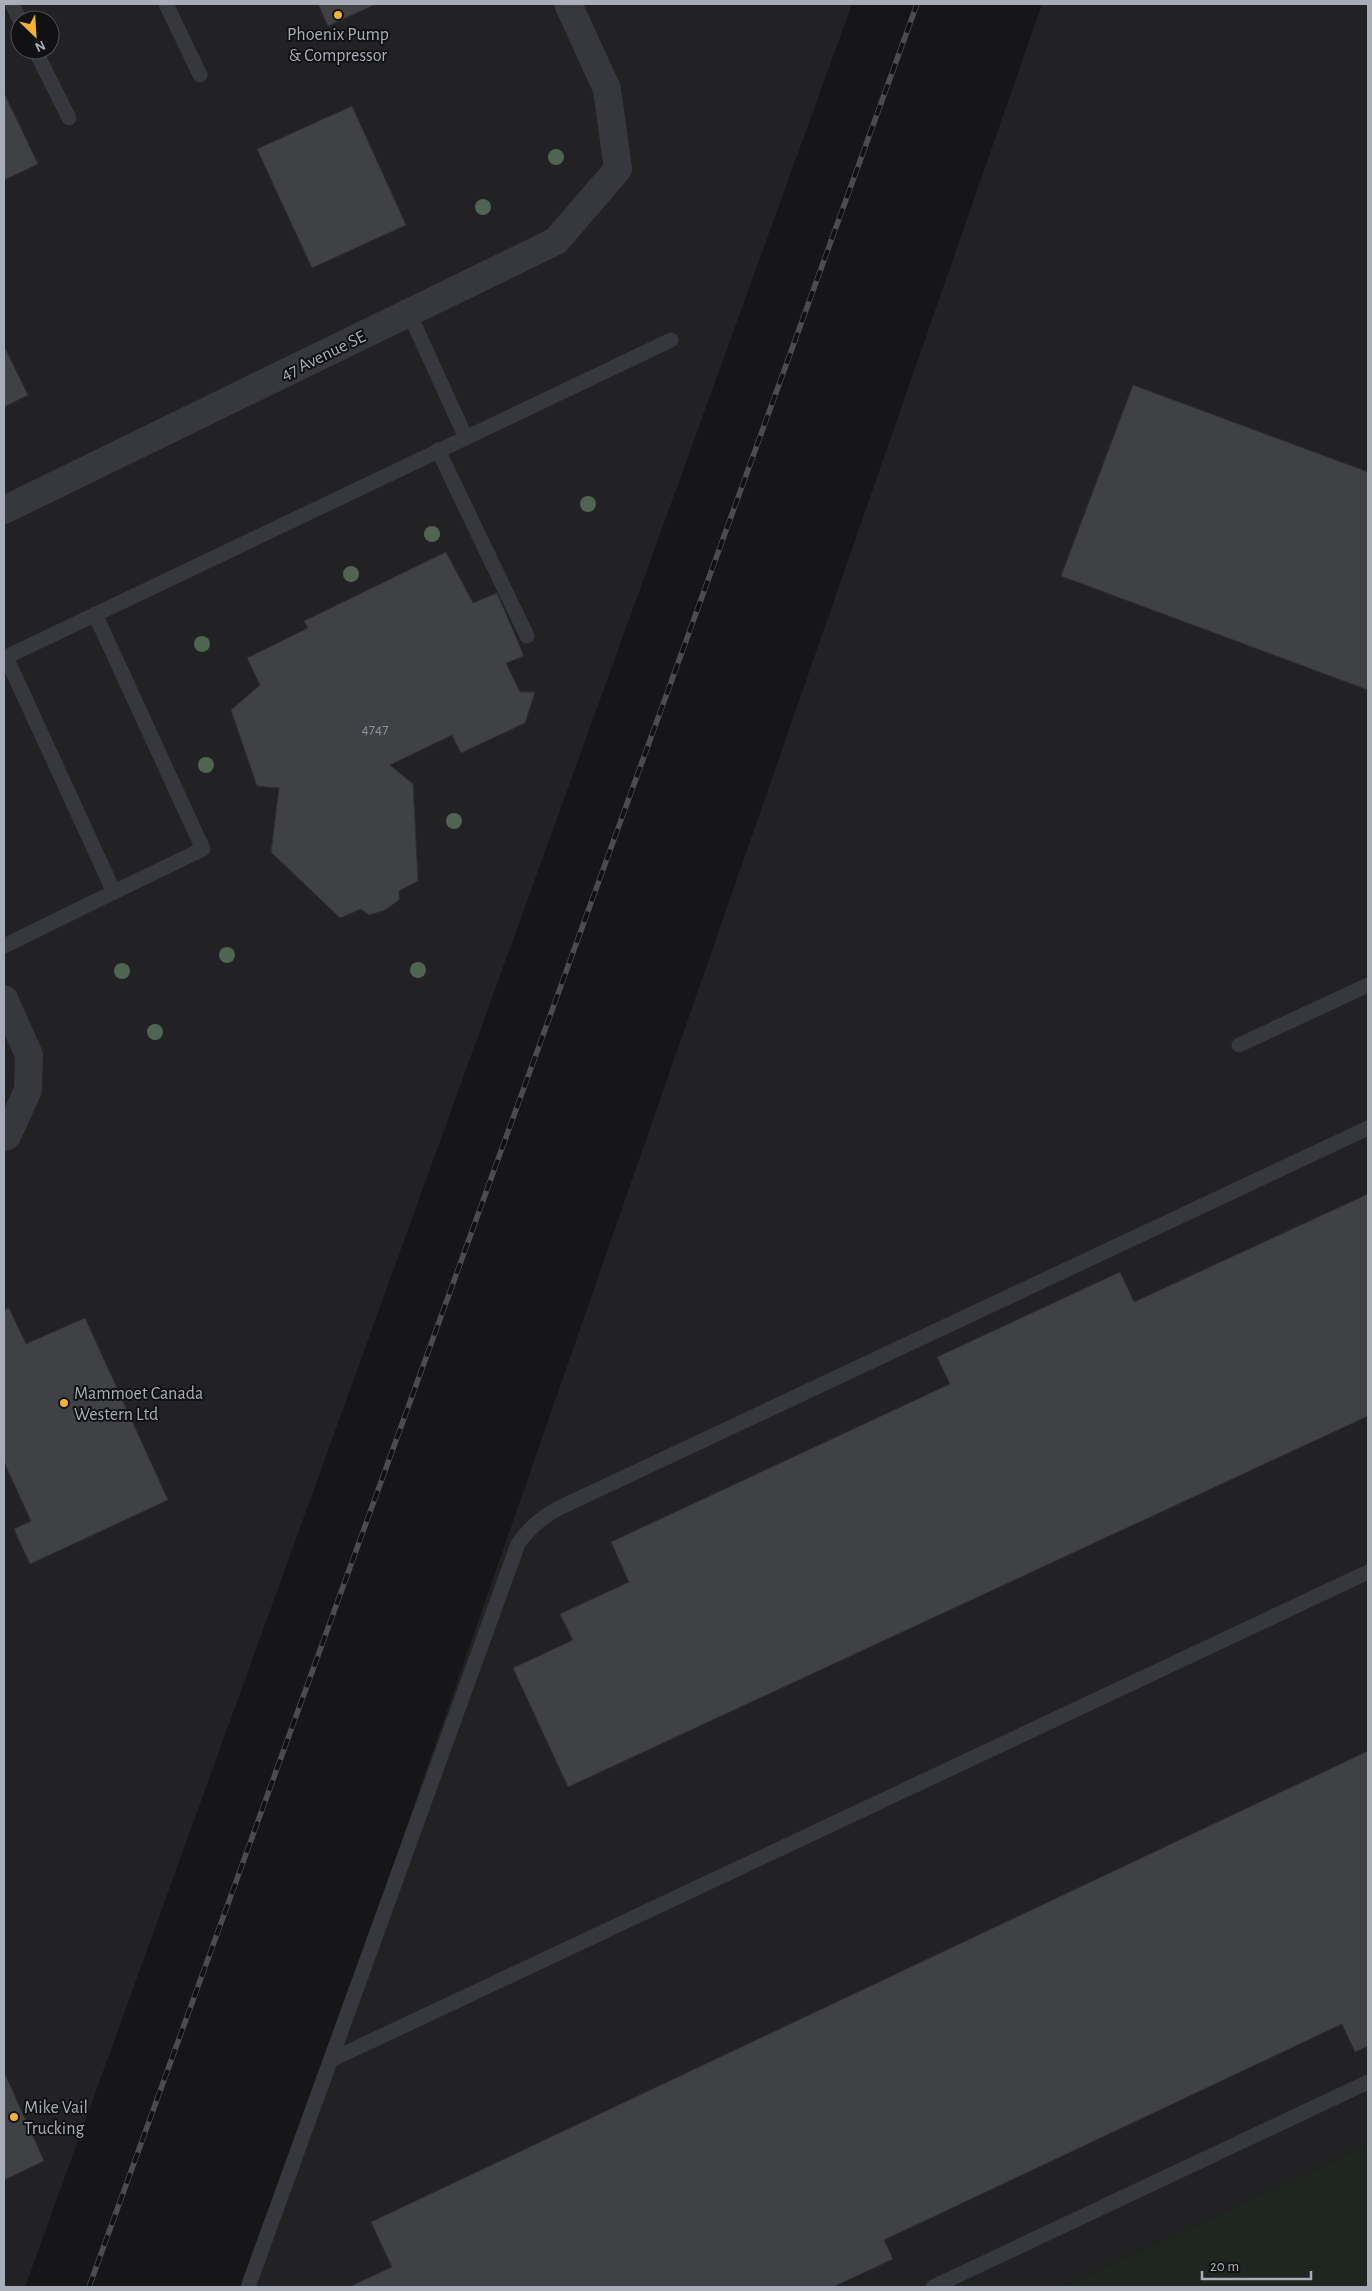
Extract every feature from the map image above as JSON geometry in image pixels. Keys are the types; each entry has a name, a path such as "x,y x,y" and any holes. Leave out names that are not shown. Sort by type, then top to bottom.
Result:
{"street":[{"name":"47 Avenue SE","path":"4,510 556,241 618,169 607,89 568,4"},
{"path":"4,999 29,1055 28,1090 7,1136 4,1137"}],"lane":[{"path":"166,4 200,75"},
{"path":"40,60 69,118"},
{"path":"409,313 466,438"},
{"path":"114,892 6,656 671,340"},
{"path":"438,450 527,636"},
{"path":"4,946 204,849 95,614"},
{"path":"1239,1045 1368,985"},
{"path":"248,2287 518,1544 538,1520 1368,1128"},
{"path":"331,2060 1368,1572"},
{"path":"933,2287 1368,2082"}],"shaded area":[{"path":"4,4 852,4 25,2287 4,2287"},
{"path":"1042,4 1368,4 1368,2145 1062,2287 246,2287"},
{"path":"1368,2145 1368,2287 1062,2287"}],"building":[{"name":"Phoenix Pump & Compressor","path":"318,4 376,4 328,26"},
{"path":"4,93 38,164 4,180"},
{"path":"352,106 406,225 312,268 257,149"},
{"path":"4,346 28,395 4,407"},
{"path":"1133,385 1368,472 1368,690 1061,576"},
{"path":"446,552 473,603 497,593 524,656 506,663 520,692 535,692 525,723 461,753 452,735 390,765 413,784 418,881 399,891 399,900 385,910 369,915 361,909 340,918 271,852 279,788 257,786 231,710 260,685 247,658 308,628 304,621"},
{"path":"1368,1194 1368,1416 568,1787 513,1668 573,1640 560,1614 629,1582 611,1542 950,1384 937,1357 1120,1272 1134,1302"},
{"name":"Mammoet Canada Western Ltd","path":"9,1308 26,1344 85,1318 168,1500 30,1564 14,1529 31,1521 4,1462 4,1310"},
{"path":"1368,1751 1368,2046 1355,2052 1342,2024 884,2240 893,2259 833,2287 349,2287 392,2267 371,2222"},
{"name":"Mike Vail Trucking","path":"4,2072 44,2161 4,2180"}],"railway":[{"path":"89,2287 917,4"}],"place":[{"name":"Phoenix Pump & Compressor","path":"338,15"},
{"name":"Mammoet Canada Western Ltd","path":"64,1403"},
{"name":"Mike Vail Trucking","path":"14,2117"}]}
